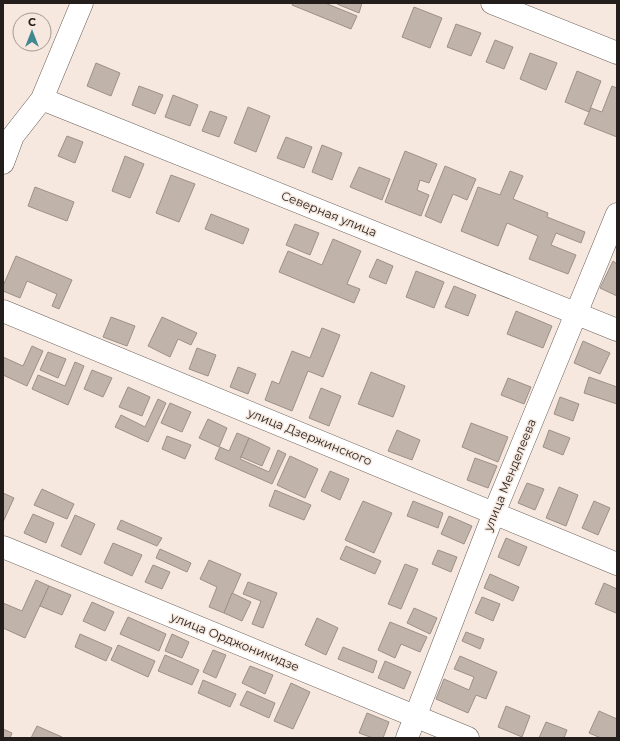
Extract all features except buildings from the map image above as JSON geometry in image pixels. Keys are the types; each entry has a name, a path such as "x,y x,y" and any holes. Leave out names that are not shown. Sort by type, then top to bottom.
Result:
{"street":[{"path":"3,163 12,136 42,99 82,3"},
{"path":"492,3 617,54"},
{"name":"Северная улица","path":"42,99 617,330"},
{"name":"улица Менделеева","path":"407,738 494,513 617,214"},
{"name":"улица Дзержинского","path":"3,311 617,564"},
{"name":"улица Орджоникидзе","path":"3,547 468,738"}]}
